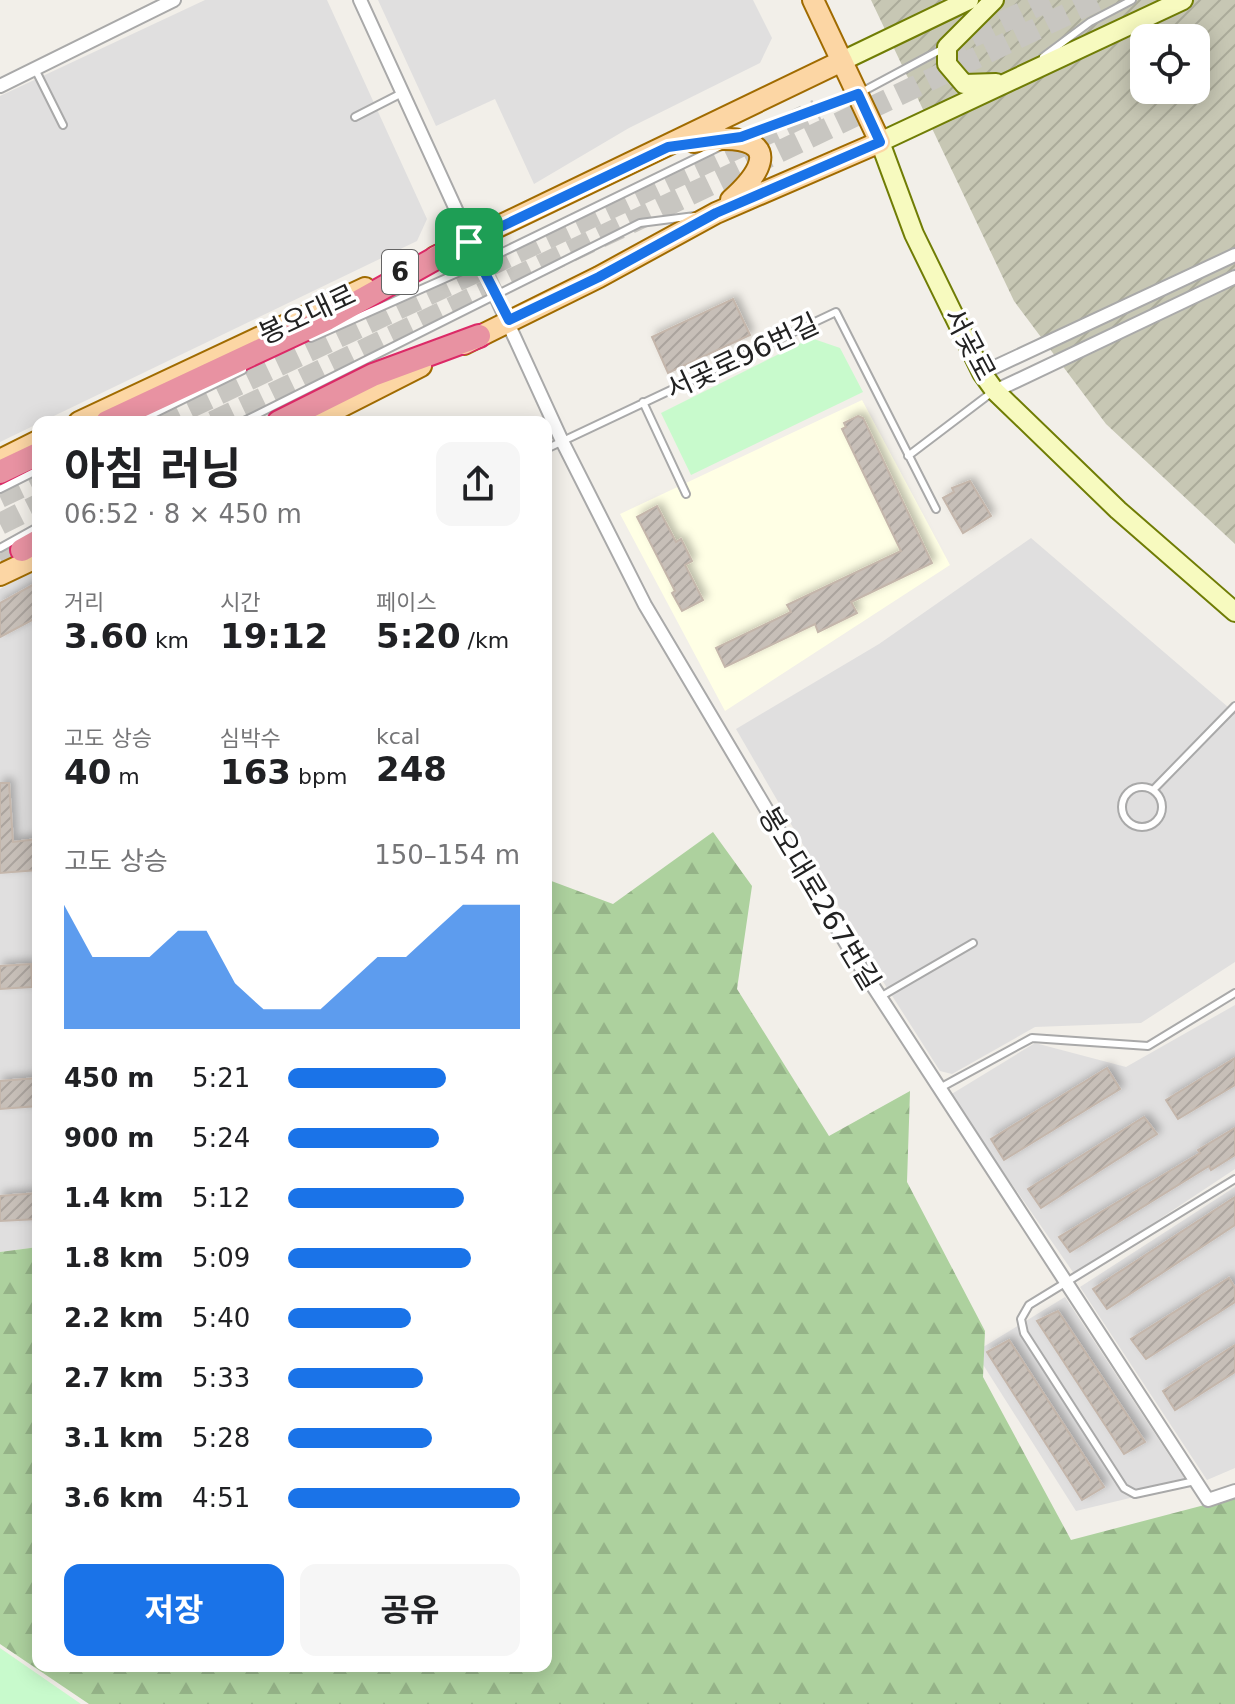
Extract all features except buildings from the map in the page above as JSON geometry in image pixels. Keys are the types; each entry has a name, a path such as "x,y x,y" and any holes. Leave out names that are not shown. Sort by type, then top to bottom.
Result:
{"highway":[{"path":"120,416 327,319 447,252"},
{"path":"291,416 373,375 479,336"},
{"path":"0,472 32,457"}],"main road":[{"name":"서곶로","path":"813,0 880,142 914,234 982,373 995,391 1118,510 1235,612"},
{"name":"봉오대로","path":"92,416 306,314 469,242 969,0"},
{"path":"994,0 947,47 947,64 964,84 981,86 1011,81"},
{"path":"323,416 599,277 716,213 880,142 1183,0"},
{"path":"668,147 741,137 755,144 760,153 759,168 751,182 716,213"},
{"path":"0,460 32,444"},
{"path":"0,575 24,549"}],"street":[{"path":"0,86 174,0"},
{"name":"봉오대로267번길","path":"360,0 551,416"},
{"path":"982,373 1235,255"},
{"path":"995,391 1235,277"},
{"name":"봉오대로267번길","path":"552,418 645,605 880,997 1195,1481"},
{"path":"1195,1481 1208,1500 1235,1491"}],"lane":[{"path":"1011,81 1090,22 1132,0"},
{"path":"308,340 480,263 741,137 858,94 947,47"},
{"path":"35,69 63,125"},
{"path":"355,117 402,93"},
{"path":"254,416 640,223 716,213"},
{"name":"서곷로96번길","path":"552,446 836,312 936,509"},
{"path":"149,416 251,366"},
{"path":"908,456 995,391"},
{"path":"643,402 686,494"},
{"path":"0,489 32,473"},
{"path":"1154,789 1235,706"},
{"path":"1143,786 1154,789 1162,799 1152,825 1139,829 1126,822 1121,800 1143,786"},
{"path":"880,997 973,943"},
{"path":"938,1089 1032,1038 1148,1046 1235,993"},
{"path":"1195,1481 1135,1494 1124,1488 1024,1333 1021,1319 1029,1305 1235,1179"}],"shaded area":[{"path":"205,0 327,0 427,219 417,241 54,416 32,416 32,427 0,442 0,96"},
{"path":"378,0 753,0 772,38 760,63 629,128 534,184 495,99 436,126"},
{"path":"871,0 1235,0 1235,544 1106,424 1014,301"},
{"path":"862,400 950,565 725,711 620,514"},
{"path":"1031,538 1235,713 1235,962 1141,1023 1035,1027 952,1074 940,1071 875,969 736,729 879,644"},
{"path":"32,571 32,1248 0,1252 0,589"},
{"path":"1235,1005 1235,1169 1075,1275 950,1095 1035,1043 1126,1067"},
{"path":"1235,1187 1235,1468 1207,1480 1080,1287"},
{"path":"1065,1297 1188,1484 1076,1511 975,1352"}],"green space":[{"path":"811,338 840,348 863,392 691,475 661,413"},
{"path":"713,832 752,886 737,989 829,1136 910,1091 907,1182 985,1331 983,1377 1071,1540 1235,1497 1235,1704 89,1704 42,1672 552,1672 552,881 613,904"},
{"path":"32,1248 32,1666 0,1644 0,1252"},
{"path":"0,1648 81,1704 0,1704"}],"tunnel":[{"path":"942,51 1049,0"},
{"path":"226,416 1097,0"},
{"path":"172,416 817,110"},
{"path":"0,497 32,482"},
{"path":"0,524 32,508"},
{"path":"0,559 22,550"}],"route":[{"path":"858,94 880,142 716,213 599,277 509,320 469,242 668,147 713,138 741,137 858,94"}]}
